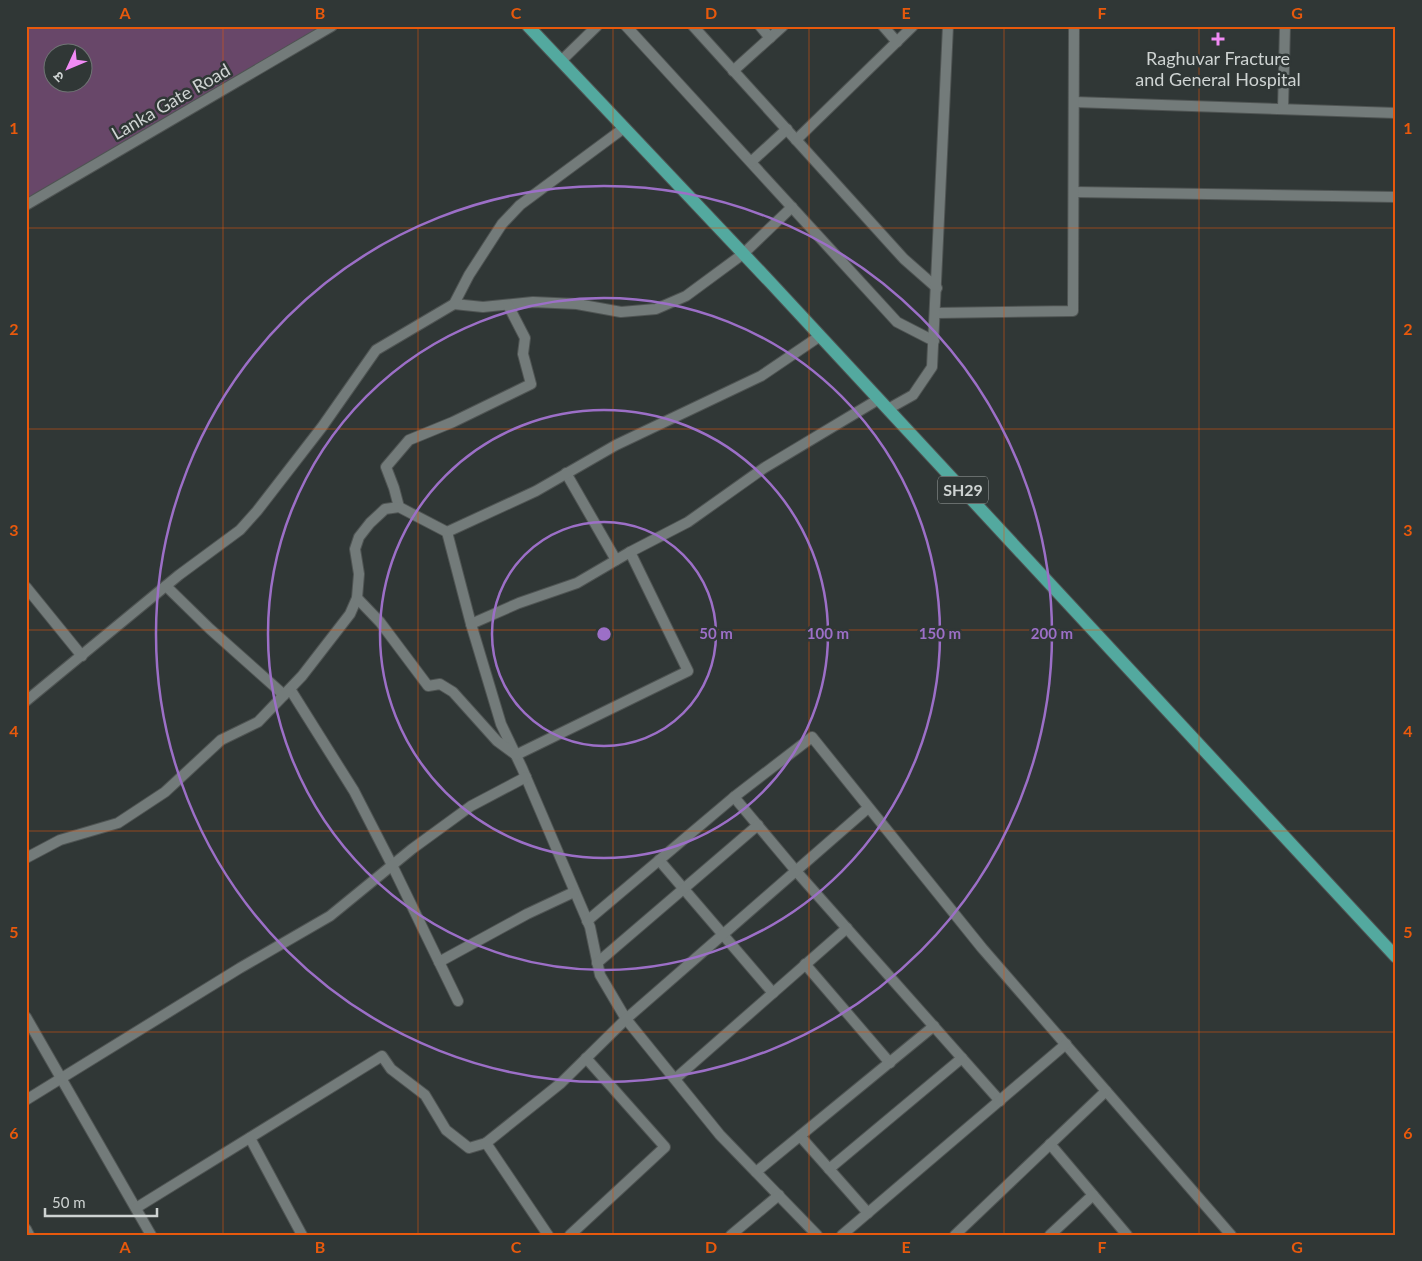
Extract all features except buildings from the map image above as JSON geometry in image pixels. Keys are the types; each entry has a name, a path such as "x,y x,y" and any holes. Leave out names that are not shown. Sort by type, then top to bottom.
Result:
{"main road":[{"name":"SH29","path":"528,26 879,399 1396,957"}],"street":[{"name":"Lanka Gate Road","path":"26,205 332,26"},
{"path":"560,61 597,26"},
{"path":"626,26 897,322 934,341"},
{"path":"693,26 904,259 937,288"},
{"path":"760,26 770,38"},
{"path":"733,71 784,26"},
{"path":"883,26 897,42"},
{"path":"796,140 913,26"},
{"path":"888,409 913,395 932,367 948,26"},
{"path":"936,313 1073,311 1074,26"},
{"path":"1283,109 1285,26"},
{"path":"1074,102 1396,113"},
{"path":"26,701 166,586 240,530 322,427 376,350 454,304 469,275 502,224 520,205 624,128"},
{"path":"751,162 786,129"},
{"path":"1074,192 1396,197"},
{"path":"454,304 483,307 533,302 576,304 622,312 656,309 686,296 743,254 792,207"},
{"path":"398,507 394,488 386,467 409,440 453,422 532,384 523,354 525,338 508,305"},
{"path":"447,532 536,491 616,445 761,376 820,336"},
{"path":"471,624 519,603 577,583 630,552 688,522 764,468 879,399"},
{"path":"566,474 616,560"},
{"path":"26,858 60,840 118,824 165,792 222,740 258,722 302,676 350,614 358,598 359,574 355,549 359,537 385,509 398,507 447,532 471,624 501,724 526,777 587,920 600,975 626,1019 720,1135 817,1235"},
{"path":"516,755 688,672 630,552"},
{"path":"166,586 210,629 287,692 354,791 458,1001"},
{"path":"26,587 82,656"},
{"path":"358,598 380,622 428,686 440,684 453,692 497,741 516,755"},
{"path":"587,920 734,797 812,737 982,948 1232,1235"},
{"path":"26,1100 63,1079 240,968 330,916 412,849 471,806 526,777"},
{"path":"734,797 796,871 1000,1101"},
{"path":"136,1208 382,1056 391,1069 425,1095 446,1130 469,1148 486,1143 561,1083 626,1019 868,808"},
{"path":"597,963 758,825"},
{"path":"659,860 773,993"},
{"path":"440,962 527,914 574,892"},
{"path":"675,1079 846,928"},
{"path":"805,964 890,1062"},
{"path":"26,1017 151,1235"},
{"path":"756,1172 934,1026"},
{"path":"842,1235 1066,1044"},
{"path":"570,1235 665,1146 586,1058"},
{"path":"828,1168 962,1058"},
{"path":"955,1235 1106,1091"},
{"path":"800,1136 868,1212"},
{"path":"250,1138 302,1235"},
{"path":"486,1143 546,1232 535,1235"},
{"path":"1050,1144 1127,1235"},
{"path":"731,1235 779,1195"},
{"path":"1050,1235 1093,1195"},
{"path":"26,1229 30,1235"}],"shaded area":[{"path":"26,26 326,26 26,205"}],"place":[{"name":"Raghuvar Fracture and General Hospital","path":"1218,39"}]}
